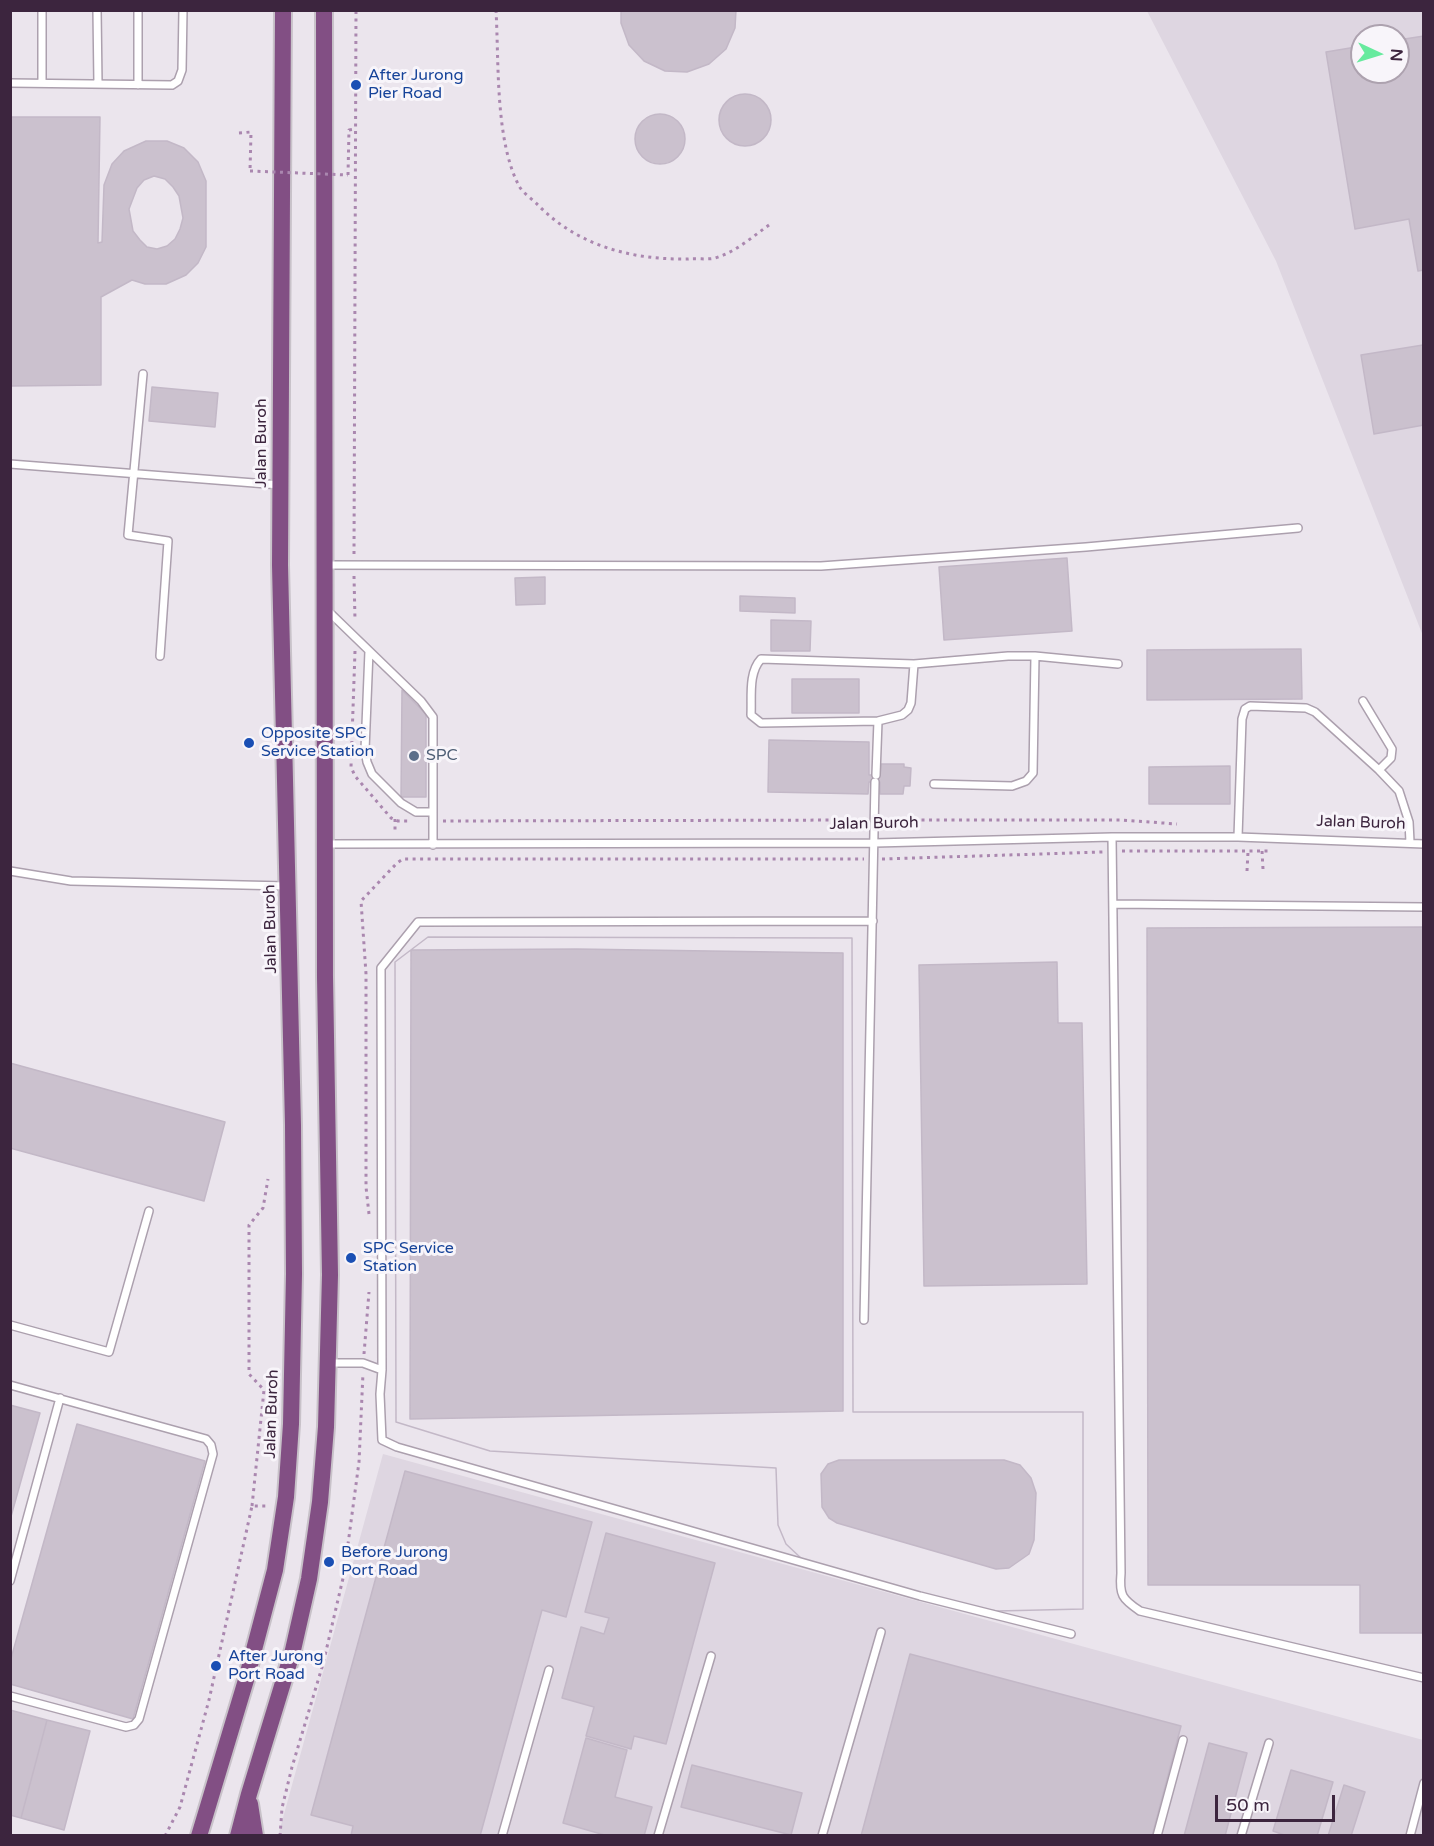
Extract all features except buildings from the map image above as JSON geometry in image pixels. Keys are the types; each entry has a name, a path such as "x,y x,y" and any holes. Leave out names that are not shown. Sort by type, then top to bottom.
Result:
{"highway":[{"name":"Jalan Buroh","path":"198,1832 246,1680 275,1570 285,1507 291,1424 294,1274 280,565 283,10"},
{"path":"238,1836 293,1650 309,1579 320,1503 326,1426 330,1275 325,977 324,10"},
{"path":"249,1794 255,1836"}],"lane":[{"path":"42,10 42,83"},
{"path":"98,10 98,84"},
{"path":"138,10 138,85"},
{"path":"10,82 172,86 178,81 182,70 183,10"},
{"path":"143,374 128,535 168,541 160,656"},
{"path":"10,464 280,485"},
{"path":"324,565 821,566 1086,547 1298,528"},
{"path":"325,608 421,700 433,717 433,845"},
{"path":"369,651 365,750 367,762 372,774 401,803 416,812 433,812"},
{"path":"914,664 911,703 902,715 878,721 761,723 751,715 753,673 756,664 761,659 914,664 1035,656 1119,664"},
{"path":"934,784 1012,786 1026,782 1033,773 1035,656"},
{"path":"1363,701 1392,748 1391,758 1379,770"},
{"path":"1238,837 1242,719 1245,709 1250,706 1306,708 1315,712 1399,791 1409,822 1410,842"},
{"path":"864,1320 878,721"},
{"path":"1112,837 1121,1573 1119,1590 1126,1602 1140,1611 1424,1678"},
{"name":"Jalan Buroh","path":"326,844 875,843 1112,837 1238,837 1424,844"},
{"path":"10,872 71,881 288,886"},
{"path":"1113,904 1424,907"},
{"path":"873,921 418,922 381,968 382,1370 380,1394 382,1440 389,1445 920,1596 1071,1634"},
{"path":"10,1325 109,1352 148,1211"},
{"path":"328,1363 363,1363 382,1370"},
{"path":"10,1385 206,1439 211,1445 213,1454 140,1719 134,1725 126,1727 10,1696"},
{"path":"10,1581 60,1398"},
{"path":"822,1836 881,1632"},
{"path":"658,1836 711,1656"},
{"path":"502,1836 549,1670"},
{"path":"1157,1836 1183,1740"},
{"path":"1241,1836 1269,1743"},
{"path":"1410,1836 1424,1783"}],"path":[{"path":"356,10 355,637 351,767 355,776 391,818 398,821 1121,820 1179,825"},
{"path":"496,10 506,150 520,188 553,221 579,237 610,250 666,259 713,258 733,251 769,225"},
{"path":"239,132 251,132 250,171 348,175 349,130 355,129"},
{"path":"369,1220 366,1187 366,974 361,900 403,859 874,860 1112,851 1274,851"},
{"path":"1246,871 1248,851"},
{"path":"1263,851 1263,868"},
{"path":"165,1836 180,1808 209,1700 252,1506 264,1390 249,1374 249,1225 263,1208 268,1179"},
{"path":"280,1836 282,1808 292,1767 322,1664 344,1574 359,1462 363,1363 370,1288"},
{"path":"252,1506 285,1507"}],"shaded area":[{"path":"1147,11 1423,11 1423,636 1276,261"},
{"path":"383,1454 1423,1740 1423,1835 278,1836"}],"place":[{"name":"After Jurong Pier Road","path":"356,85"},
{"name":"Opposite SPC Service Station","path":"249,743"},
{"name":"SPC","path":"414,756"},
{"name":"SPC Service Station","path":"351,1258"},
{"name":"Before Jurong Port Road","path":"329,1562"},
{"name":"After Jurong Port Road","path":"216,1666"}]}
